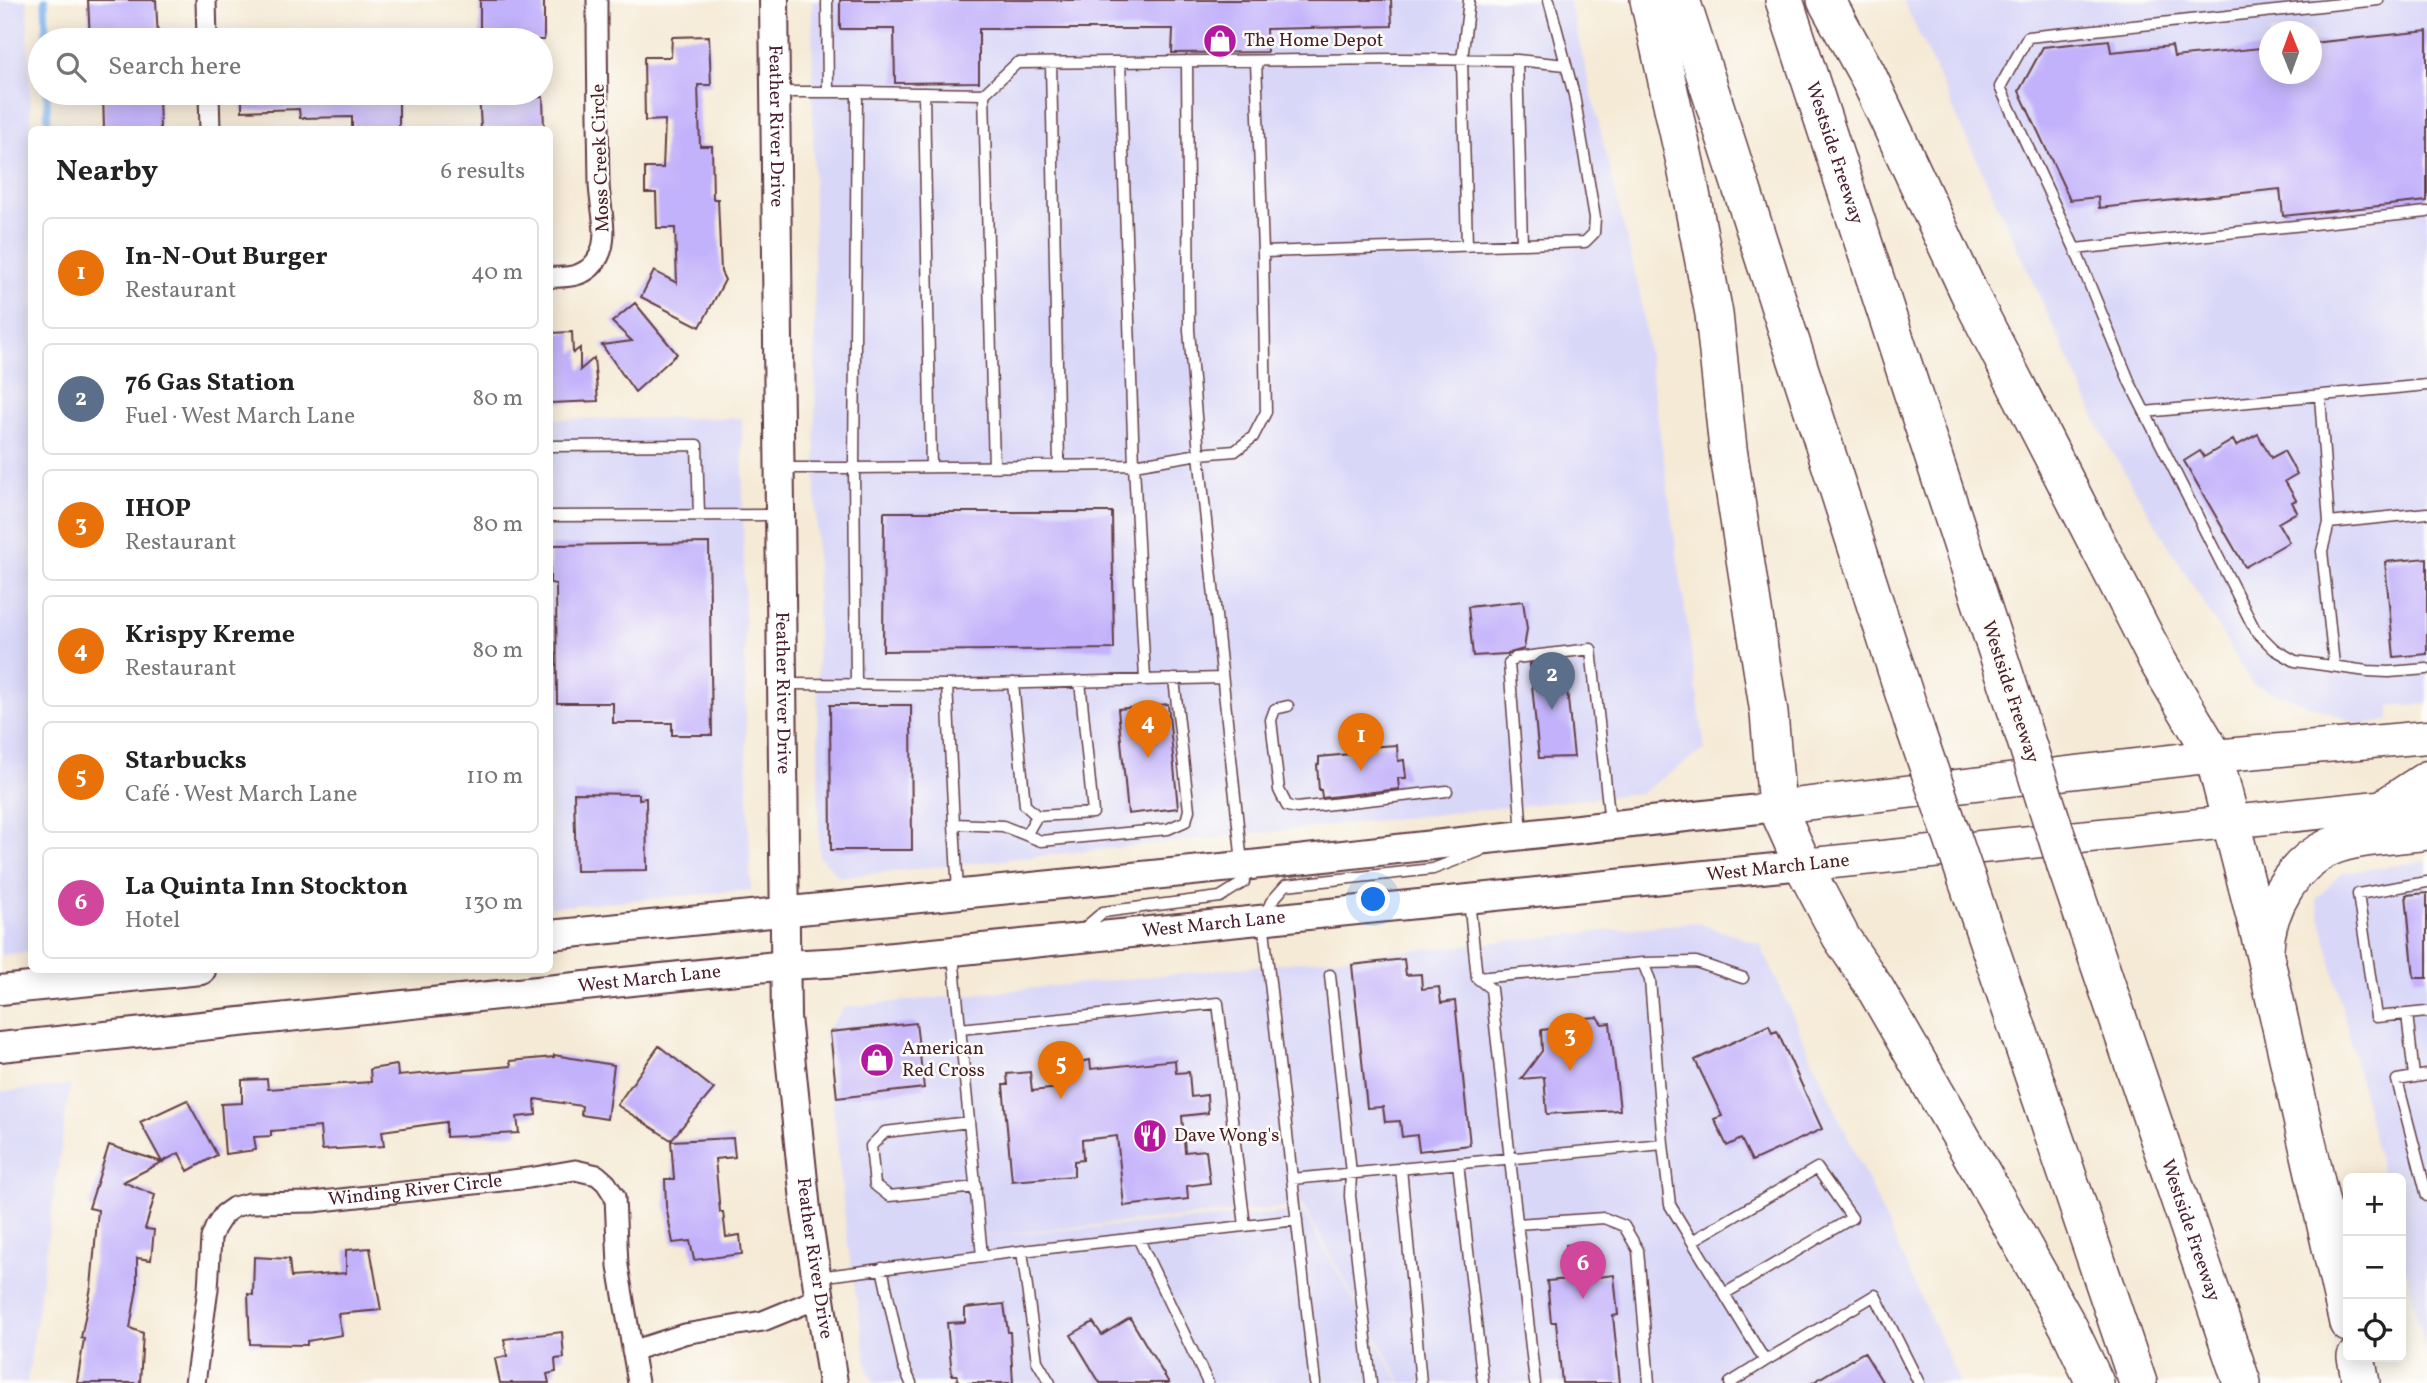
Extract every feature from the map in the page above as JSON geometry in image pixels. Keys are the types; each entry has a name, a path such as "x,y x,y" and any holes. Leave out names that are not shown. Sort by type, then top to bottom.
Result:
{"highway":[{"path":"1649,0 1686,167 1714,314 1728,449 1769,713 1777,807 1803,865 1841,937 1875,988 1990,1187 2069,1328 2095,1383"},
{"path":"1681,0 1916,731 2138,1383"},
{"name":"Westside Freeway","path":"1784,0 2066,866 2242,1383"},
{"path":"1826,0 1867,74 1984,322 2158,662 2214,756 2265,956 2343,1301"},
{"path":"2265,956 2274,906 2292,878 2317,855 2331,846 2427,831"},
{"path":"2357,1362 2361,1383"}],"main road":[{"name":"Feather River Drive","path":"774,0 786,1017 806,1210 833,1383"},
{"path":"553,935 1242,866 2214,756 2427,737"},
{"path":"2380,808 2427,777"},
{"name":"West March Lane","path":"0,1047 786,965 844,962 1469,900 2427,802"},
{"path":"0,990 65,976 133,973"}],"street":[{"path":"206,0 207,28"},
{"name":"Moss Creek Circle","path":"553,278 579,276 593,266 601,254 604,240 599,186 597,0"},
{"path":"209,105 210,126"},
{"name":"Winding River Circle","path":"195,1383 208,1289 211,1238 225,1214 234,1208 249,1203 313,1202 516,1180 575,1170 597,1175 606,1183 615,1198 618,1266 638,1383"},
{"path":"632,1351 684,1334 763,1321 817,1288"}],"lane":[{"path":"827,0 828,92"},
{"path":"1467,246 1462,60 1469,0"},
{"path":"1263,252 1585,242 1594,233 1595,218 1574,95 1549,0"},
{"path":"2378,0 2028,37 2000,87 2075,249 2130,383 2255,630 2274,649 2295,661 2389,672 2427,669"},
{"path":"775,92 984,94 1017,63 1517,60 1566,65"},
{"path":"1517,60 1522,244"},
{"path":"1072,938 1103,912 1220,897 1244,881 1199,454 1189,330 1187,61"},
{"path":"780,468 1134,465 1199,454 1235,452 1253,437 1266,412 1256,61"},
{"path":"1051,62 1059,466"},
{"path":"1120,62 1134,465 1145,680"},
{"path":"856,684 854,468 857,92"},
{"path":"925,93 931,467"},
{"path":"984,94 994,466"},
{"path":"2075,249 2427,212"},
{"path":"2145,412 2427,385"},
{"path":"2320,396 2329,523 2322,551 2334,665"},
{"path":"553,446 697,445 699,515"},
{"path":"2329,523 2427,513"},
{"path":"553,516 780,515"},
{"path":"1315,1383 1263,920 1271,902 1286,885 1433,869 1522,835 1509,663 1515,658 1591,649 1611,826"},
{"path":"781,684 947,685 1222,678"},
{"path":"954,824 1003,827 1041,841 1168,829 1186,821 1189,810 1174,679"},
{"path":"1013,683 1025,805 1037,816 1093,813 1080,681"},
{"path":"947,685 959,895"},
{"path":"1289,706 1275,709 1271,720 1279,790 1287,806 1297,808 1447,791"},
{"path":"1026,835 1037,816"},
{"path":"2427,882 2358,894 2375,1017 2427,1012"},
{"path":"1469,900 1477,978 1491,989 1535,1383"},
{"path":"952,951 982,1256"},
{"path":"1477,978 1643,963 1696,962 1743,978"},
{"path":"1643,963 1650,980 1670,1205 1765,1361"},
{"path":"1330,975 1351,1173 1350,1196 1371,1383"},
{"path":"960,1029 1218,1003 1245,1226"},
{"path":"2407,1014 2414,1076"},
{"path":"2427,1075 2397,1080 2427,1196"},
{"path":"969,1122 885,1132 871,1146 875,1185 889,1196 976,1187"},
{"path":"1292,1179 1663,1144"},
{"path":"1458,1163 1483,1383"},
{"path":"1401,1168 1421,1383"},
{"path":"1692,1241 1817,1168 1852,1218 1724,1294"},
{"path":"1517,1224 1604,1218 1624,1226 1638,1250 1649,1383"},
{"path":"817,1288 882,1268 1297,1220"},
{"path":"1138,1238 1208,1383"},
{"path":"1022,1251 1037,1361 1050,1383"},
{"path":"882,1268 903,1364 911,1383"},
{"path":"1730,1383 1875,1295 1919,1383"}],"shaded area":[{"path":"0,0 27,0 28,105 30,105 31,126 28,126 28,952 0,955"},
{"path":"812,0 1569,0 1640,294 1705,749 1641,793 840,877 819,856"},
{"path":"1903,0 2427,0 2427,704 2390,706 2390,720 2360,724 2252,684 2108,445"},
{"path":"742,418 751,890 553,907 553,419"},
{"path":"2427,861 2427,1360 2406,1271 2406,1173 2382,1173 2316,899 2342,873"},
{"path":"1695,922 1760,944 1960,1383 1402,1383 1303,1206 945,1239 1303,1211 1400,1383 874,1383 868,1370 848,1247 825,1032 845,1007"},
{"path":"70,1085 27,1383 0,1383 0,1092"}],"building":[{"path":"88,0 156,0 157,28 89,28"},
{"path":"480,0 544,0 544,28 480,28"},
{"name":"The Home Depot","path":"840,0 1391,0 1392,26 1266,29 1267,52 1172,53 1173,29 979,29 979,82 895,83 894,29 840,29"},
{"path":"2427,31 2427,201 2283,216 2280,189 2099,208 2098,197 2070,200 2019,91 2043,47 2109,40 2111,52 2172,46 2174,57 2259,48 2259,84 2322,84 2322,42"},
{"path":"709,36 711,85 698,85 700,146 712,146 713,199 718,199 721,272 725,280 700,327 641,297 654,271 677,283 675,228 657,228 656,193 645,193 645,168 663,168 665,120 645,121 644,57 671,57 672,37"},
{"path":"103,105 159,105 160,126 104,126"},
{"path":"242,105 399,105 399,126 352,126 352,117 300,118 299,109 242,111"},
{"path":"480,105 543,105 544,126 481,126"},
{"path":"635,303 677,354 635,392 602,345 632,341 612,322"},
{"path":"572,332 573,353 580,348 580,370 594,358 598,401 553,403 553,333"},
{"path":"2258,434 2271,458 2284,451 2297,474 2285,481 2296,500 2292,502 2297,512 2278,523 2289,542 2245,567 2184,461 2200,451 2204,457 2233,440 2236,446"},
{"path":"884,512 1112,512 1114,649 883,651"},
{"path":"709,543 712,735 672,735 672,723 613,723 613,703 557,703 553,545"},
{"path":"2427,558 2427,654 2394,657 2385,562"},
{"path":"1523,601 1527,629 1524,649 1506,654 1473,656 1468,607"},
{"path":"1564,661 1574,757 1539,758 1530,664"},
{"path":"1168,704 1178,808 1128,814 1118,709"},
{"path":"830,705 911,705 912,850 831,850"},
{"path":"1397,745 1398,761 1404,760 1406,778 1398,778 1399,789 1322,798 1317,765 1319,757 1350,754 1350,748"},
{"path":"574,793 639,794 639,799 646,798 647,870 576,871"},
{"path":"2427,893 2427,978 2414,978 2406,895"},
{"path":"1404,959 1406,975 1421,974 1422,989 1439,987 1441,1003 1455,1001 1470,1145 1419,1151 1417,1135 1402,1137 1400,1121 1385,1122 1383,1107 1367,1108 1352,965"},
{"path":"1597,1017 1602,1024 1610,1023 1620,1110 1547,1114 1544,1077 1521,1079 1542,1051 1541,1030 1560,1028 1560,1020"},
{"name":"American Red Cross","path":"916,1023 924,1088 837,1098 830,1032"},
{"path":"1769,1025 1772,1033 1777,1031 1822,1129 1752,1161 1741,1139 1727,1146 1714,1119 1722,1116 1695,1060"},
{"path":"659,1046 714,1089 671,1140 617,1105"},
{"path":"554,1055 614,1065 607,1119 581,1115 582,1106 535,1099 536,1115 517,1117 519,1133 446,1137 446,1122 382,1131 384,1146 322,1150 320,1127 271,1131 271,1136 254,1137 256,1150 225,1154 221,1104 242,1103 242,1080 267,1079 268,1089 371,1082 370,1069 397,1065 398,1076 511,1066 510,1061"},
{"path":"1090,1060 1091,1069 1175,1060 1176,1073 1189,1072 1191,1097 1207,1095 1208,1113 1182,1116 1185,1152 1206,1150 1210,1183 1187,1186 1188,1199 1124,1206 1117,1136 1082,1140 1083,1160 1074,1161 1074,1176 1012,1181 1003,1085 1008,1085 1007,1074 1030,1072 1032,1091 1068,1087 1066,1064"},
{"path":"187,1100 217,1155 188,1171 179,1153 162,1162 140,1122"},
{"path":"733,1138 735,1157 715,1159 720,1212 723,1212 726,1237 740,1235 742,1254 694,1260 690,1241 673,1243 666,1206 665,1179 674,1179 671,1141"},
{"path":"109,1145 162,1162 123,1182 155,1195 145,1229 154,1230 151,1260 137,1258 137,1288 130,1328 143,1333 140,1383 77,1383 84,1339 81,1338 91,1287 98,1210 89,1208"},
{"path":"1587,1243 1590,1278 1614,1275 1618,1315 1613,1316 1620,1383 1562,1383 1556,1322 1551,1322 1547,1281 1570,1279 1566,1245"},
{"path":"370,1248 381,1310 338,1314 342,1335 307,1341 307,1345 250,1344 248,1294 253,1295 254,1257 289,1259 291,1277 346,1273 346,1250"},
{"path":"1004,1304 1010,1332 1013,1383 958,1383 957,1375 952,1375 947,1323 965,1322 965,1308"},
{"path":"1130,1318 1169,1383 1100,1383 1071,1335 1093,1322 1102,1335"},
{"path":"562,1332 564,1358 555,1359 556,1372 547,1374 549,1383 500,1383 495,1359 507,1356 504,1339"},
{"path":"1864,1352 1883,1383 1812,1383"}],"waterway":[{"path":"45,0 46,28"},
{"path":"47,105 48,126"}],"place":[{"name":"The Home Depot","path":"1220,41"},
{"name":"76 Gas Station","path":"1552,710"},
{"name":"Krispy Kreme","path":"1148,758"},
{"name":"In-N-Out Burger","path":"1361,771"},
{"name":"American Red Cross","path":"877,1060"},
{"name":"IHOP","path":"1570,1071"},
{"name":"Starbucks","path":"1061,1099"},
{"name":"Dave Wong's","path":"1150,1136"},
{"name":"La Quinta Inn Stockton","path":"1583,1299"}]}
